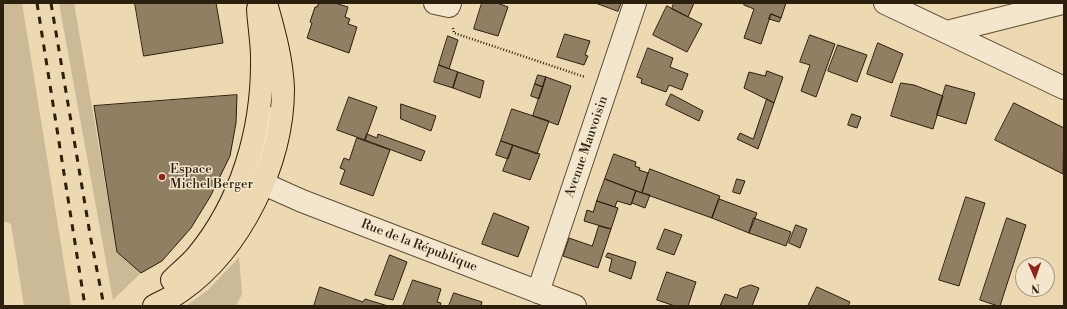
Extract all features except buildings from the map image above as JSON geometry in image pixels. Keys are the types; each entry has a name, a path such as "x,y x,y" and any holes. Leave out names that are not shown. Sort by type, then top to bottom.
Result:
{"main road":[{"path":"146,306 196,257 221,221 239,187 250,152 259,110 262,58 258,3"},
{"path":"154,306 181,291 212,264 241,226 264,184 274,157 280,122 283,89 279,49 266,3"}],"street":[{"name":"Avenue Mauvoisin","path":"538,292 635,3"},
{"path":"885,3 1064,88"},
{"path":"947,32 1062,3"},
{"path":"262,58 264,184"},
{"name":"Rue de la République","path":"264,184 302,201 575,306"}],"path":[{"path":"445,4 454,33 608,84"}],"shaded area":[{"path":"3,3 22,3 71,306 24,306 11,224 3,221"},
{"path":"59,3 74,3 117,252 141,273 113,300"},
{"path":"239,257 242,294 236,306 186,306 208,290"}],"railway":[{"path":"37,3 85,306"},
{"path":"51,3 91,240 104,306"}],"place":[{"name":"Espace Michel Berger","path":"162,177"}]}
